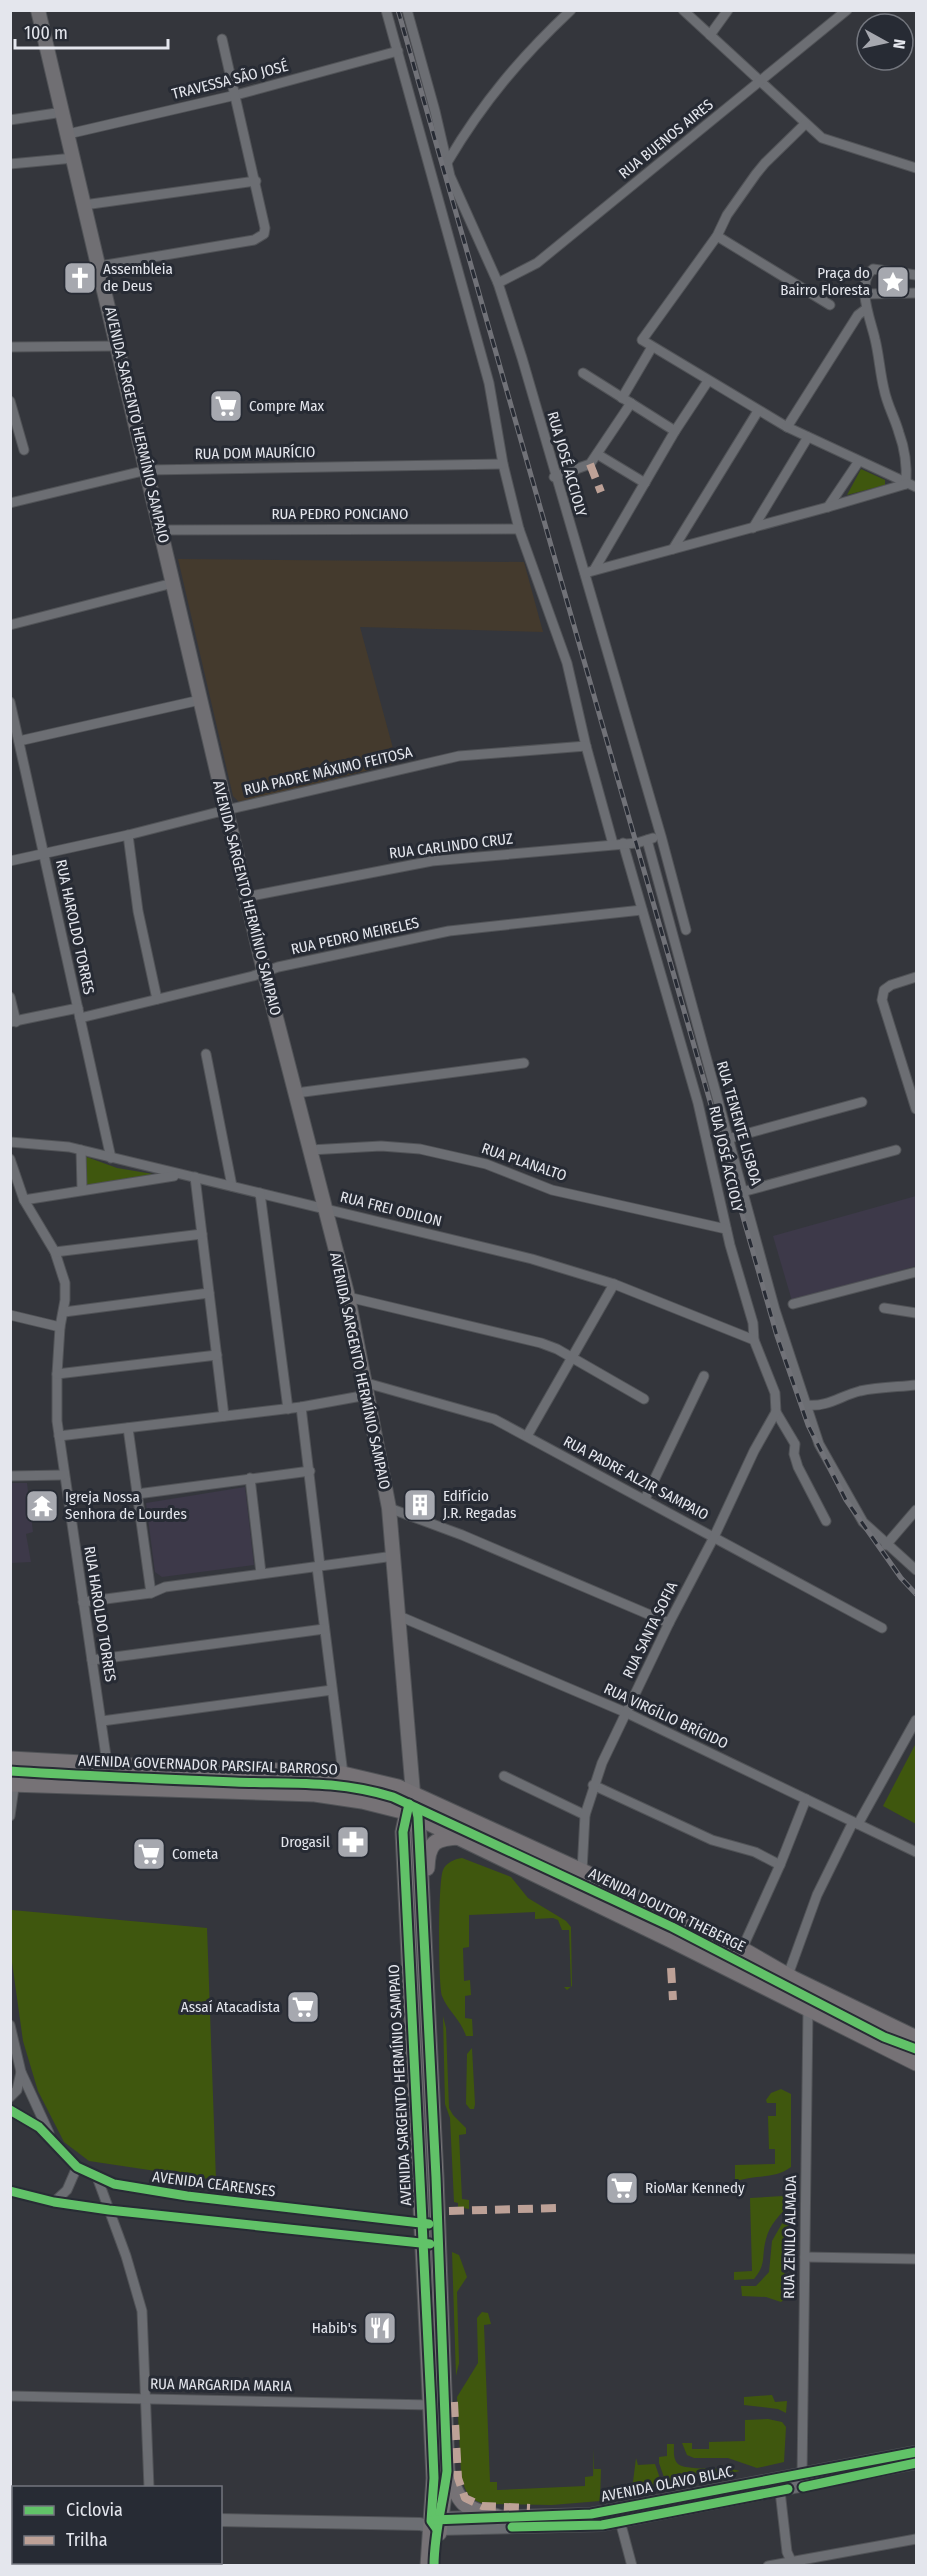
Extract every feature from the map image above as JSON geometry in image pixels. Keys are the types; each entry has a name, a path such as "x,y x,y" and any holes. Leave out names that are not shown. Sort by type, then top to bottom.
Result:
{"main road":[{"name":"AVENIDA SARGENTO HERMÍNIO SAMPAIO","path":"38,10 162,530 246,897 348,1297 389,1508 413,1793 412,1814 422,1915 439,2245 447,2471 432,2524 438,2565"},
{"name":"AVENIDA GOVERNADOR PARSIFAL BARROSO","path":"14,1759 209,1770 344,1774 393,1785 413,1793"},
{"name":"AVENIDA GOVERNADOR PARSIFAL BARROSO","path":"12,1785 315,1794 362,1801 412,1814"},
{"name":"AVENIDA DOUTOR THEBERGE","path":"413,1793 681,1919 916,2038"},
{"name":"AVENIDA SARGENTO HERMÍNIO SAMPAIO","path":"412,1814 403,1832 434,2478 428,2565"},
{"name":"AVENIDA DOUTOR THEBERGE","path":"412,1814 916,2062"},
{"path":"422,1915 430,1847 434,1842 445,1838 460,1837"},
{"path":"672,1940 670,1935 672,1927 681,1919"},
{"path":"447,2471 465,2507 498,2517"}],"street":[{"path":"386,10 489,383 503,464 519,529 567,663 586,746 613,844"},
{"name":"RUA JOSÉ ACCIOLY","path":"407,10 448,161 450,176 498,283 578,556 590,572 686,930"},
{"path":"448,161 473,119 495,90 538,41 571,10"},
{"path":"683,10 822,138 916,168"},
{"path":"710,36 728,10"},
{"name":"RUA BUENOS AIRES","path":"498,283 537,263 847,10"},
{"path":"100,266 254,240 264,234 265,228 256,181 222,39"},
{"name":"TRAVESSA SÃO JOSÉ","path":"68,134 236,95 398,51"},
{"path":"10,120 63,112"},
{"path":"806,124 765,163 727,216 717,236 642,340 787,427 916,487"},
{"path":"10,164 74,158"},
{"path":"84,205 256,181"},
{"path":"717,236 830,306"},
{"path":"906,483 907,469 900,433 884,391 875,339 866,309 866,294 868,274 873,268 916,276"},
{"path":"866,294 916,293"},
{"path":"787,427 858,315 866,309"},
{"path":"10,347 118,346"},
{"path":"554,477 590,464 626,401 652,346"},
{"path":"583,373 675,431"},
{"path":"590,572 708,381"},
{"path":"10,401 24,450"},
{"path":"674,549 758,411"},
{"path":"753,528 808,437"},
{"path":"597,454 645,483"},
{"path":"828,507 859,461"},
{"name":"RUA DOM MAURÍCIO","path":"10,503 147,470 503,464"},
{"path":"590,572 828,507 906,483"},
{"name":"RUA PEDRO PONCIANO","path":"162,530 519,529"},
{"path":"10,625 173,583"},
{"path":"19,741 200,700"},
{"name":"RUA HAROLDO TORRES","path":"10,702 111,1158"},
{"name":"RUA PADRE MÁXIMO FEITOSA","path":"10,861 43,852 128,836 226,810 459,756 586,746"},
{"path":"128,836 138,911 157,999"},
{"name":"RUA CARLINDO CRUZ","path":"246,897 432,861 637,843 661,836"},
{"name":"RUA TENENTE LISBOA","path":"647,840 775,1310 819,1444 854,1509 863,1522 886,1545"},
{"name":"RUA JOSÉ ACCIOLY","path":"623,843 695,1092 726,1229 753,1323 754,1340 775,1393 776,1412"},
{"name":"RUA PEDRO MEIRELES","path":"13,1022 157,999 264,971 449,930 642,910"},
{"path":"916,977 891,985 884,990 882,1000 916,1109"},
{"path":"10,997 13,1022"},
{"path":"206,1054 232,1186"},
{"path":"296,1093 525,1063"},
{"path":"727,1139 862,1102"},
{"name":"RUA FREI ODILON","path":"10,1142 81,1150 532,1259 614,1284 754,1340"},
{"name":"RUA PLANALTO","path":"310,1150 381,1146 420,1149 486,1164 552,1190 726,1229"},
{"path":"81,1150 82,1189"},
{"path":"742,1192 896,1150"},
{"name":"RUA HAROLDO TORRES","path":"10,1159 24,1200 55,1252 64,1283 64,1312 60,1327 57,1374 57,1421 63,1475 107,1763"},
{"path":"24,1200 180,1175"},
{"path":"195,1177 224,1416"},
{"path":"260,1193 288,1408"},
{"path":"55,1252 202,1234"},
{"path":"793,1304 916,1272"},
{"path":"526,1436 614,1284"},
{"path":"64,1312 209,1293"},
{"path":"348,1297 541,1343 644,1399"},
{"path":"884,1308 916,1313"},
{"path":"10,1315 60,1327"},
{"path":"57,1374 217,1355"},
{"path":"645,1499 704,1376"},
{"path":"809,1412 857,1392 916,1386"},
{"path":"59,1436 301,1407 365,1389"},
{"name":"RUA PADRE ALZIR SAMPAIO","path":"365,1389 494,1419 882,1628"},
{"path":"301,1407 310,1471 324,1629 344,1774"},
{"path":"776,1412 795,1444 794,1454 798,1467 826,1521"},
{"name":"RUA SANTA SOFIA","path":"582,1872 585,1815 593,1785 669,1623 714,1537 753,1451 776,1412"},
{"path":"128,1428 151,1593"},
{"path":"137,1494 310,1471"},
{"path":"10,1476 63,1475"},
{"path":"250,1478 261,1573"},
{"path":"389,1508 462,1535 669,1623"},
{"path":"916,1510 886,1545 916,1570"},
{"path":"83,1602 151,1593 165,1587 394,1556"},
{"name":"RUA VIRGÍLIO BRÍGIDO","path":"399,1616 627,1713 916,1852"},
{"path":"92,1660 324,1629"},
{"path":"102,1721 332,1690"},
{"path":"788,1975 818,1895 856,1823 916,1720"},
{"path":"10,1816 14,1759"},
{"path":"504,1776 585,1815"},
{"path":"593,1785 712,1840 754,1852 780,1865"},
{"path":"742,1949 780,1865 806,1799"},
{"name":"RUA ZENILO ALMADA","path":"802,2481 808,2009 814,1988"},
{"path":"10,2025 21,2072 51,2138"},
{"path":"10,2097 17,2090 21,2072"},
{"name":"AVENIDA CEARENSES","path":"10,2110 39,2127 77,2167 114,2184 154,2192 438,2225"},
{"path":"54,2202 67,2190 77,2167"},
{"path":"97,2177 126,2256 142,2311 149,2486"},
{"path":"10,2191 54,2202 109,2210 439,2245"},
{"path":"805,2257 916,2259"},
{"name":"RUA MARGARIDA MARIA","path":"10,2396 431,2405"},
{"name":"AVENIDA OLAVO BILAC","path":"222,2520 576,2527 780,2491 802,2481 916,2452"},
{"name":"AVENIDA OLAVO BILAC","path":"432,2524 498,2517 591,2514 758,2482 802,2481 916,2463"},
{"path":"731,2500 757,2489 758,2482"},
{"path":"780,2491 788,2552 792,2563"},
{"path":"620,2521 632,2565"},
{"path":"768,2565 792,2563 916,2539"}],"shaded area":[{"path":"178,559 524,562 543,632 360,627 397,763 240,803 233,796"},
{"path":"916,1196 916,1266 792,1301 773,1236"},
{"path":"10,1483 27,1483 33,1532 26,1534 31,1562 11,1563"},
{"path":"245,1487 254,1565 162,1577 155,1572 146,1503"}],"green space":[{"path":"861,469 885,480 885,485 847,495"},
{"path":"84,1156 117,1168 159,1175 87,1185"},
{"path":"916,1743 916,1824 883,1806"},
{"path":"462,1858 511,1877 528,1898 566,1921 571,1927 571,1987 569,1930 562,1930 558,1920 535,1919 535,1912 469,1915 469,1947 463,1948 464,1981 470,1980 471,1995 465,1996 465,2018 472,2019 473,2036 466,2036 442,1996 440,1973 441,1878 446,1865"},
{"path":"12,1910 207,1928 216,2180 89,2161 64,2142 38,2091 23,2041 12,1962"},
{"path":"443,2016 446,2028 449,2108 466,2128 466,2134 459,2135 462,2199 469,2200 469,2209 458,2207 458,2203 454,2202 450,2118 445,2104"},
{"path":"472,2048 475,2104 474,2109 470,2109 466,2104 467,2054"},
{"path":"781,2089 791,2094 791,2167 778,2174 735,2182 735,2165 775,2164 775,2149 769,2149 768,2116 776,2116 776,2103 767,2103 766,2100 771,2093"},
{"path":"783,2196 791,2198 791,2204 770,2229 758,2274 754,2279 734,2280 734,2272 752,2271 750,2198"},
{"path":"784,2220 790,2223 783,2253 788,2296 781,2302 766,2297 742,2296 741,2286 756,2286 769,2272 772,2241"},
{"path":"452,2252 459,2255 467,2277 457,2292 459,2363 456,2376"},
{"path":"482,2312 488,2313 491,2324 484,2325 490,2482 497,2482 497,2490 585,2486 585,2477 593,2476 594,2448 594,2469 601,2469 600,2501 552,2505 487,2504 476,2501 468,2494 461,2472 457,2397 478,2363 477,2318"},
{"path":"772,2395 775,2402 787,2401 786,2413 778,2409 744,2405 744,2397"},
{"path":"768,2419 782,2422 786,2427 784,2462 757,2468 728,2458 694,2458 687,2455 682,2443 692,2443 692,2449 709,2449 709,2442 745,2441 745,2420"},
{"path":"667,2444 674,2444 675,2459 681,2466 740,2471 673,2486 666,2483 659,2463 659,2457 667,2456"},
{"path":"636,2458 638,2465 655,2464 662,2484 657,2489 612,2498 612,2486 626,2486 633,2482"}],"railway":[{"path":"398,10 777,1336 808,1425 846,1500 901,1578 916,1594"}],"marked path":[{"path":"590,464 601,492"},
{"path":"671,1968 673,2000"},
{"path":"449,2211 558,2208"},
{"path":"454,2402 458,2478 465,2498 482,2506 530,2508"}],"cycle path":[{"path":"10,1771 333,1785 393,1797 672,1927 884,2037 916,2049"},
{"path":"409,1804 403,1832 434,2478 431,2521 436,2528"},
{"path":"416,1808 436,2177 447,2471 437,2530 434,2566"},
{"path":"10,2110 39,2127 77,2167 114,2184 187,2196 429,2224"},
{"path":"10,2191 54,2202 109,2210 430,2244"},
{"path":"433,2520 591,2514 916,2452"},
{"path":"803,2487 916,2463"},
{"path":"512,2527 602,2525 788,2489"}],"place":[{"name":"Assembleia de Deus","path":"80,278"},
{"name":"Praça do Bairro Floresta","path":"893,282"},
{"name":"Compre Max","path":"226,406"},
{"name":"Edifício J.R. Regadas","path":"420,1505"},
{"name":"Igreja Nossa Senhora de Lourdes","path":"42,1506"},
{"name":"Drogasil","path":"353,1842"},
{"name":"Cometa","path":"149,1854"},
{"name":"Assaí Atacadista","path":"303,2007"},
{"name":"RioMar Kennedy","path":"622,2188"},
{"name":"Habib's","path":"380,2328"}]}
